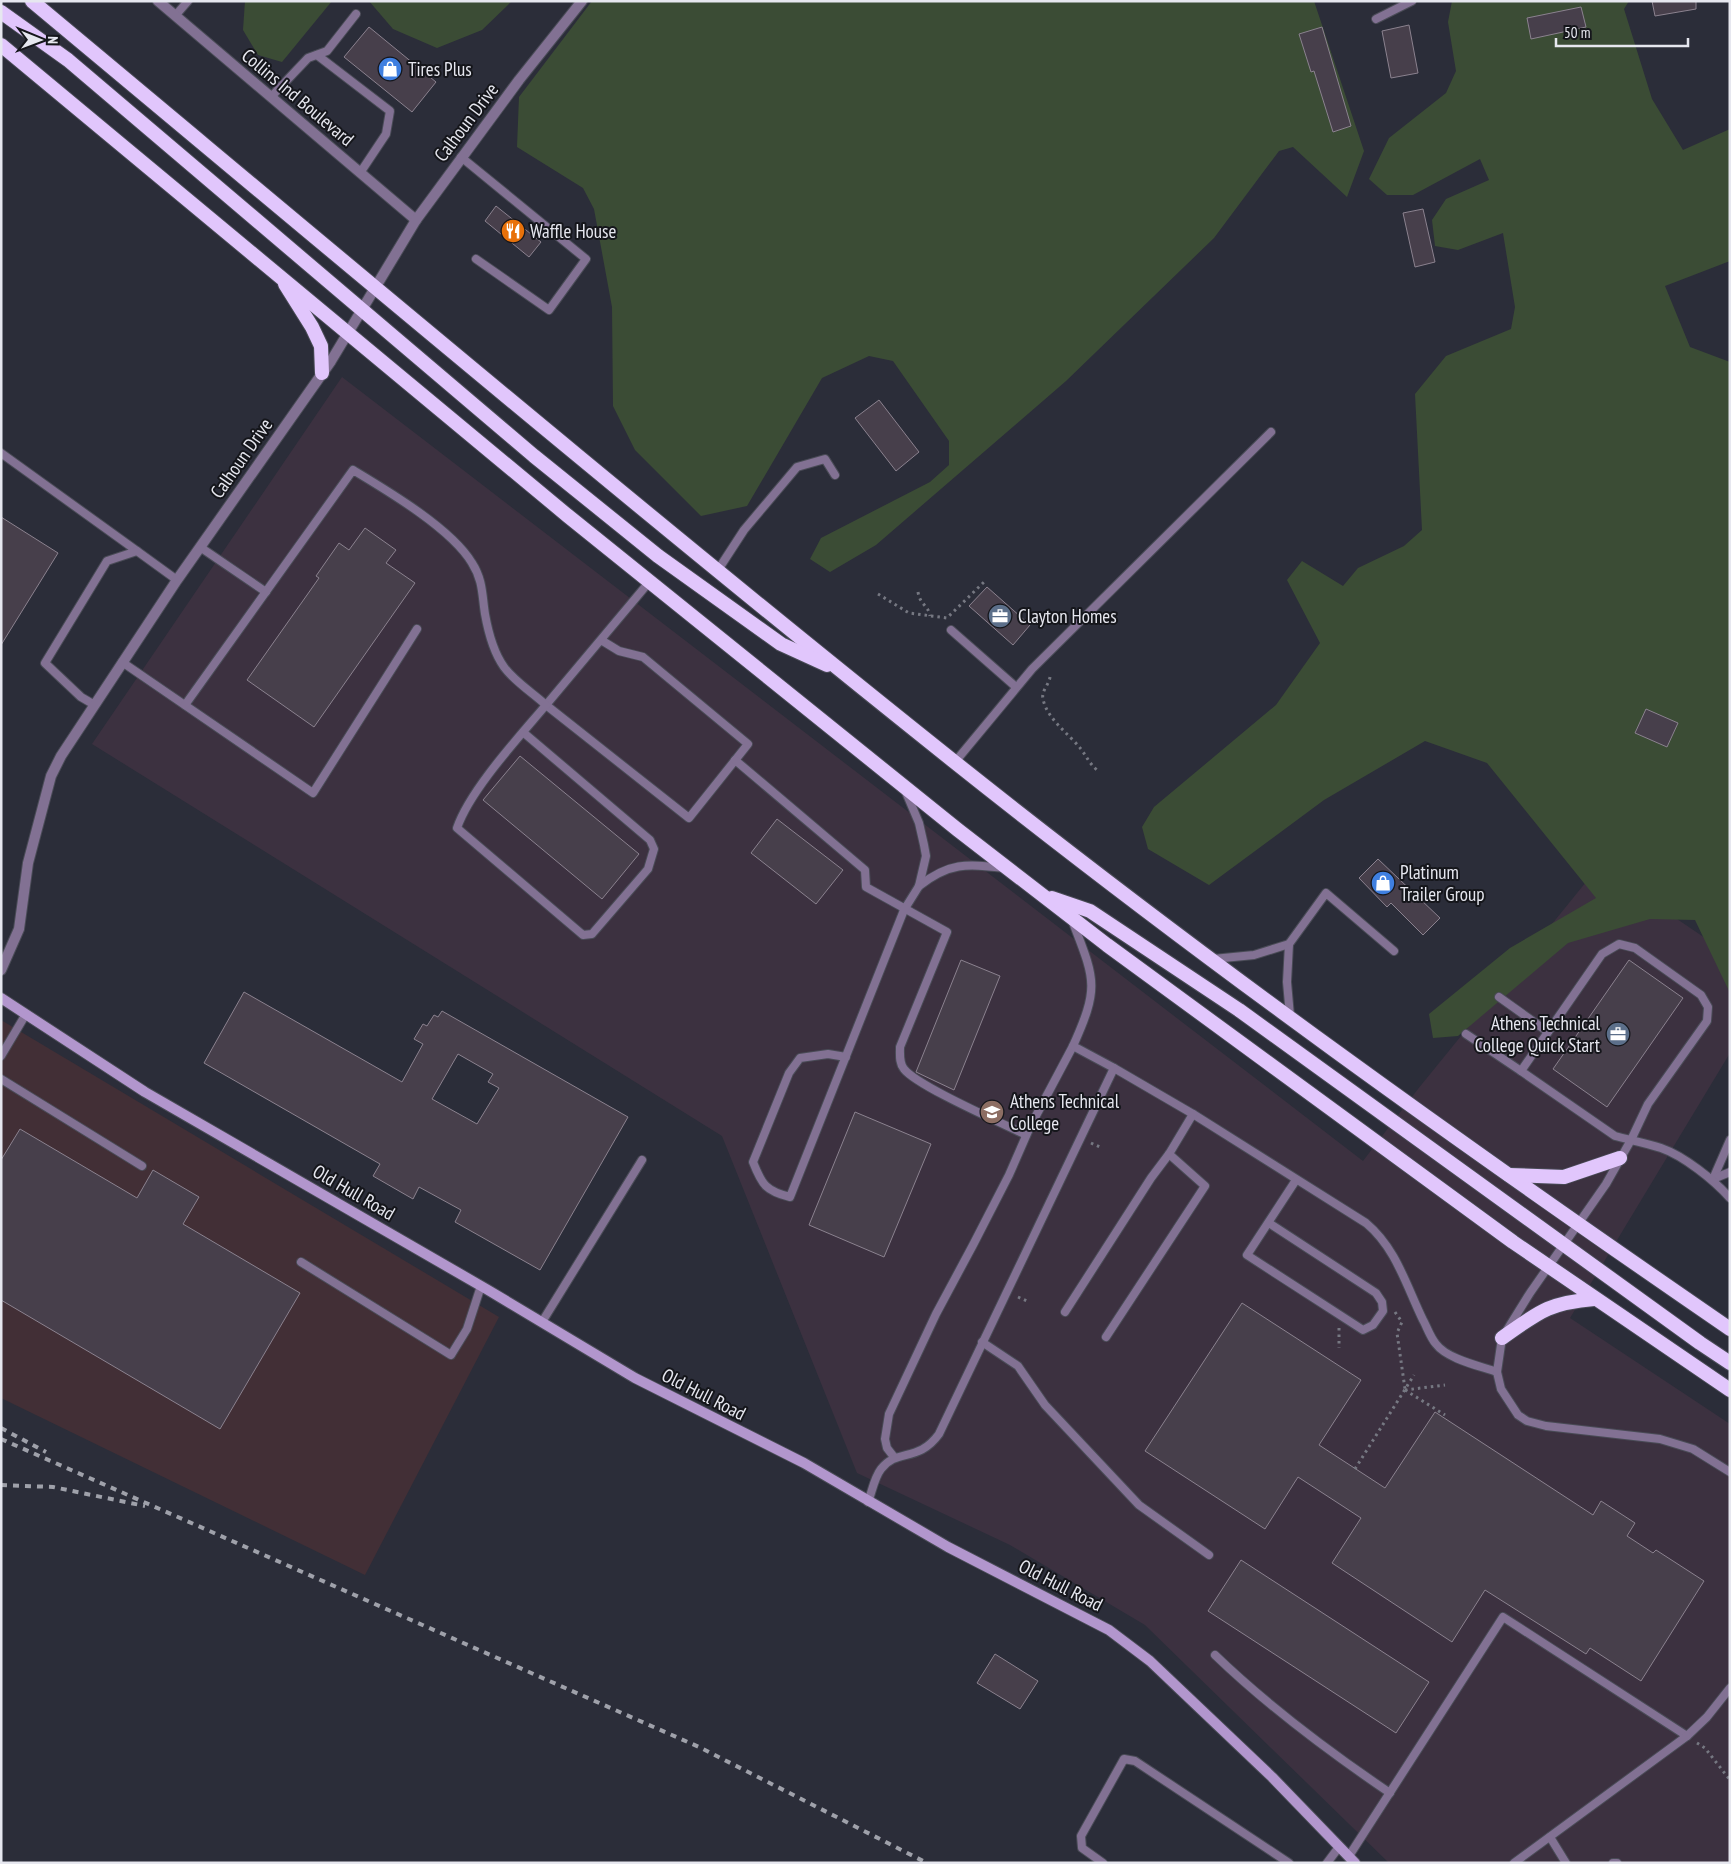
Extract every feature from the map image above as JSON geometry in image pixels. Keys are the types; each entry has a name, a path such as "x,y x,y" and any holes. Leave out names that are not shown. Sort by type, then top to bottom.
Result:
{"highway":[{"path":"32,1 593,470 954,762 1211,959 1578,1225 1730,1329"},
{"path":"1,12 68,60 534,456 658,556 781,644 845,673"},
{"path":"1,45 650,581 1007,868 1070,917 1548,1267 1730,1390"},
{"path":"278,273 312,327 321,346 322,374"},
{"path":"1042,895 1090,911 1239,1010 1730,1362"},
{"path":"1509,1175 1564,1176 1620,1158"},
{"path":"1502,1338 1544,1309 1561,1302 1594,1299"}],"main road":[{"name":"Old Hull Road","path":"1,998 145,1092 481,1286 634,1378 804,1463 948,1547 1110,1630 1150,1661 1272,1777 1352,1860"}],"street":[{"name":"Collins Ind Boulevard","path":"158,1 416,220"},
{"name":"Calhoun Drive","path":"1,970 19,929 28,863 51,776 93,704 177,580 322,374 363,310 416,220 461,157 582,1"}],"lane":[{"path":"175,16 188,1"},
{"path":"1376,19 1412,1"},
{"path":"271,97 308,58 327,51 356,14"},
{"path":"317,54 390,111 386,134 360,173"},
{"path":"461,157 586,259 549,310 476,258"},
{"path":"954,762 1032,669 1271,432"},
{"path":"1,453 177,580"},
{"path":"718,570 744,530 797,467 825,459 835,475"},
{"path":"185,705 353,470 383,488 460,546 482,582 485,613 492,641 504,667 546,705 690,818 748,744 643,657 619,651 601,640"},
{"path":"200,548 266,592"},
{"path":"93,704 81,698 45,663 106,561 136,551"},
{"path":"524,733 650,840 654,849 648,868 592,934 583,935 457,828 463,811 524,733 546,705 650,581"},
{"path":"122,662 313,793 417,628"},
{"path":"951,630 1016,687"},
{"path":"735,760 865,870 866,887 946,932 900,1047 899,1059 903,1068 911,1077 1026,1135"},
{"path":"846,1058 828,1054 800,1058 789,1073 754,1162 760,1182 774,1193 790,1197 846,1058 904,910 919,886 926,856 919,823 903,786"},
{"path":"919,886 934,874 956,866 1007,868"},
{"path":"1290,1016 1287,982 1289,944 1326,893 1394,951"},
{"path":"894,1457 887,1448 885,1439 889,1414 936,1314 1009,1176 1026,1135 1073,1046 1088,1012 1092,993 1092,975 1070,917"},
{"path":"1211,959 1254,955 1289,944"},
{"path":"1521,1071 1602,954 1618,944 1635,948 1701,995 1708,1007 1707,1021 1648,1104 1620,1158 1578,1225 1502,1338 1497,1372 1501,1390 1510,1406 1527,1421 1546,1426 1660,1439 1693,1449 1730,1472"},
{"path":"1499,997 1548,1032"},
{"path":"1,1056 26,1014"},
{"path":"1466,1034 1615,1136 1662,1148 1713,1179 1730,1198"},
{"path":"1073,1046 1193,1114 1366,1222 1381,1236 1395,1257 1409,1291 1436,1345 1457,1358 1497,1372"},
{"path":"868,1502 880,1470 894,1457 910,1455 931,1445 939,1434 1114,1068"},
{"path":"1,1079 142,1166"},
{"path":"1065,1312 1151,1178 1170,1154 1193,1114"},
{"path":"1713,1179 1730,1140"},
{"path":"1106,1337 1205,1186 1170,1154"},
{"path":"542,1322 642,1160"},
{"path":"1713,1179 1730,1172"},
{"path":"1269,1223 1371,1289 1380,1299 1383,1311 1373,1325 1363,1330 1248,1255 1296,1180"},
{"path":"301,1262 451,1355 467,1329 481,1286"},
{"path":"982,1342 1018,1366 1045,1405 1139,1505 1209,1555"},
{"path":"1352,1860 1390,1793 1504,1617 1687,1736"},
{"path":"1215,1655 1248,1687 1305,1732 1390,1793"},
{"path":"1514,1863 1687,1736 1707,1717 1730,1688"},
{"path":"1103,1863 1082,1848 1080,1836 1124,1759 1135,1761 1289,1863"},
{"path":"1550,1837 1566,1863"},
{"path":"1327,1863 1339,1846"}],"path":[{"path":"878,594 909,612 947,618 984,582"},
{"path":"918,592 920,601 929,611 930,616"},
{"path":"1050,678 1042,694 1044,704 1054,719 1080,747 1088,763 1097,770"},
{"path":"1402,1322 1397,1333 1405,1390"},
{"path":"1355,1469 1414,1375"},
{"path":"1405,1390 1445,1385"},
{"path":"1405,1390 1445,1415"},
{"path":"1687,1736 1705,1748 1730,1780"}],"shaded area":[{"name":"Athens Technical College","path":"342,377 1363,1161 1418,1089 1599,866 1730,955 1730,1053 1570,1318 1730,1424 1730,1863 1389,1863 1145,1625 1010,1545 857,1473 722,1136 92,744"},
{"path":"1,1020 499,1317 365,1575 1,1398"}],"green space":[{"path":"245,1 332,1 282,62 258,55 243,30"},
{"path":"369,1 512,1 482,30 437,48 393,29"},
{"path":"592,1 1314,1 1364,151 1347,197 1293,147 1279,151 1214,238 1066,381 876,545 830,572 810,559 821,538 930,482 949,465 949,441 893,361 869,356 822,378 747,506 701,516 635,450 613,406 612,307 594,209 583,188 517,147 519,97"},
{"path":"1452,1 1629,1 1624,9 1652,99 1683,150 1730,129 1730,261 1665,286 1690,347 1730,362 1730,993 1695,920 1650,919 1568,943 1458,1036 1433,1038 1429,1014 1510,948 1596,898 1487,763 1425,741 1324,800 1209,885 1148,849 1142,827 1154,807 1276,705 1320,643 1287,580 1302,561 1343,586 1358,568 1404,546 1422,530 1415,394 1446,356 1511,329 1515,307 1503,233 1458,250 1435,246 1432,220 1446,199 1489,180 1480,159 1413,195 1387,195 1369,179 1389,138 1446,93 1456,71 1448,22"}],"building":[{"path":"1652,1 1696,1 1696,9 1655,16"},
{"path":"1581,7 1586,27 1531,39 1527,18"},
{"path":"1409,25 1418,73 1391,78 1382,31"},
{"name":"Tires Plus","path":"369,27 436,82 412,112 344,57"},
{"path":"1322,27 1351,126 1333,132 1314,71 1311,72 1299,34"},
{"name":"Waffle House","path":"496,206 541,242 529,257 485,221"},
{"path":"1423,209 1435,262 1415,267 1403,213"},
{"path":"879,400 919,452 896,471 855,418"},
{"path":"1,517 58,553 1,645"},
{"path":"365,528 396,550 386,563 415,583 314,727 247,680 319,578 316,576 339,543 349,550"},
{"name":"Clayton Homes","path":"987,587 1030,625 1013,645 969,606"},
{"path":"1646,709 1678,723 1667,747 1635,733"},
{"path":"520,756 639,854 602,899 483,800"},
{"path":"777,819 843,870 816,904 751,853"},
{"path":"1378,859 1440,918 1423,935 1391,903 1387,907 1359,878"},
{"path":"961,960 1000,976 954,1090 916,1072"},
{"name":"Athens Technical College Quick Start","path":"1629,960 1683,998 1607,1107 1553,1069"},
{"path":"244,992 402,1082 423,1044 414,1039 423,1024 427,1026 434,1015 438,1017 442,1011 628,1117 540,1270 455,1222 461,1210 419,1187 413,1199 373,1176 380,1164 204,1063","holes":["458,1054 493,1074 488,1082 499,1088 477,1124 432,1099"]},
{"path":"855,1112 931,1144 884,1257 809,1225"},
{"path":"20,1129 137,1198 153,1170 199,1197 183,1224 300,1293 220,1429 1,1300 1,1160"},
{"path":"1242,1303 1361,1380 1319,1445 1385,1488 1435,1412 1593,1515 1601,1501 1635,1523 1627,1536 1653,1553 1656,1550 1704,1581 1641,1681 1590,1648 1586,1654 1485,1590 1452,1642 1332,1563 1361,1518 1298,1477 1265,1529 1145,1451"},
{"path":"1241,1560 1429,1682 1396,1733 1208,1611"},
{"path":"995,1654 1038,1681 1020,1709 977,1683"}],"railway":[{"path":"1,1428 46,1452"},
{"path":"1,1439 699,1747 927,1863"},
{"path":"1,1485 53,1487 145,1506"}],"place":[{"name":"Tires Plus","path":"390,69"},
{"name":"Waffle House","path":"513,231"},
{"name":"Clayton Homes","path":"1000,616"},
{"name":"Platinum Trailer Group","path":"1383,883"},
{"name":"Athens Technical College Quick Start","path":"1618,1034"},
{"name":"Athens Technical College","path":"992,1112"}]}
